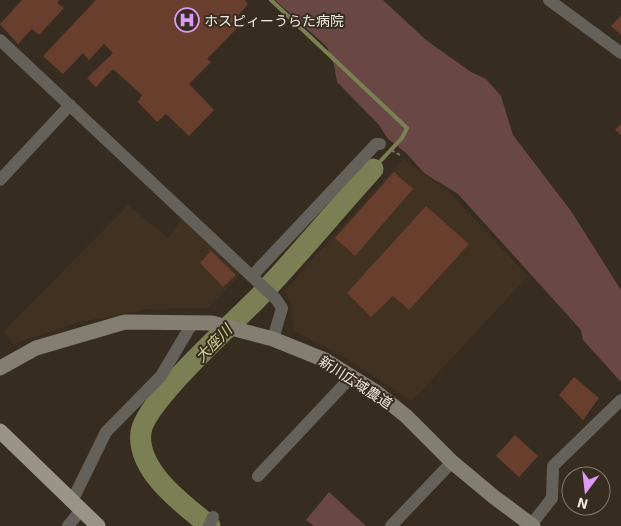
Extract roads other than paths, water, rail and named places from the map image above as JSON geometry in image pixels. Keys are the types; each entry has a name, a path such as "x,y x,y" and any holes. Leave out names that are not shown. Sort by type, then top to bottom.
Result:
{"main road":[{"path":"0,431 98,526"}],"street":[{"path":"549,0 621,53"},
{"path":"0,40 276,299 282,308 273,339"},
{"path":"0,180 70,105"},
{"path":"254,277 376,144 380,144"},
{"name":"新川広域農道","path":"0,368 36,348 94,329 125,322 212,323 273,339 326,360 352,376 406,416 452,462 494,497 532,525"},
{"path":"68,526 106,432 161,376 193,322"},
{"path":"258,476 352,376"},
{"path":"532,525 552,498 553,466 621,400"},
{"path":"391,526 452,462"}],"waterway":[{"path":"271,0 407,128 402,138 373,169"},
{"name":"大座川","path":"210,526 164,486 146,460 141,446 141,432 146,419 173,383 272,283 373,169"}],"place":[{"name":"ホスピィーうらた病院","path":"187,20"}]}
